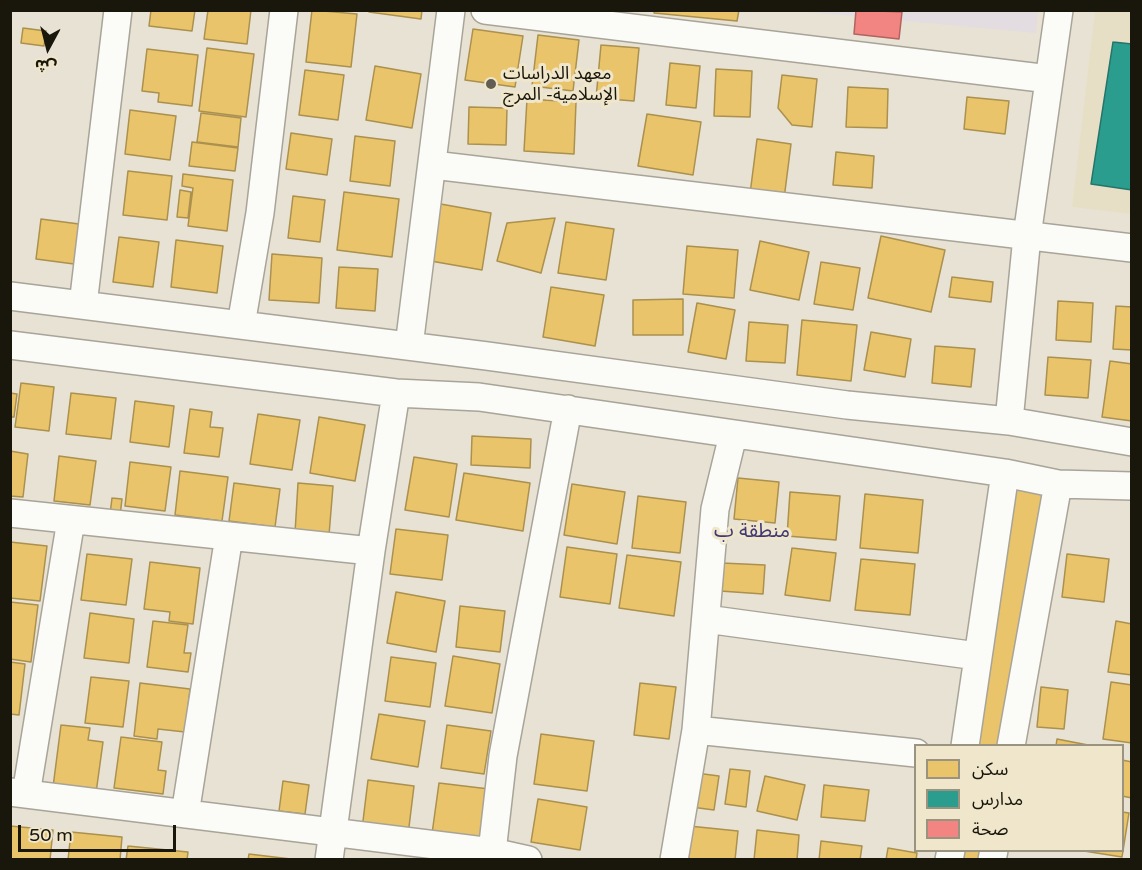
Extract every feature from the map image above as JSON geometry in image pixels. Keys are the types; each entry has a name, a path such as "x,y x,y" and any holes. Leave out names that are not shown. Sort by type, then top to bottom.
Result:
{"street":[{"path":"83,305 118,10"},
{"path":"241,325 260,213 284,10"},
{"path":"410,346 451,10"},
{"path":"485,10 1049,79"},
{"path":"1009,421 1028,236 1059,10"},
{"path":"433,165 1131,248"},
{"path":"10,296 487,356 847,405 1009,421 1131,442"},
{"path":"10,345 396,393 479,397 1005,473 1058,484 1131,486"},
{"path":"479,397 487,356"},
{"path":"329,860 371,551 396,393"},
{"path":"838,450 847,405"},
{"path":"492,852 503,756 568,410"},
{"path":"674,860 696,730 715,509 733,435"},
{"path":"965,744 1005,473"},
{"path":"1011,744 1058,484"},
{"path":"10,513 371,551"},
{"path":"71,520 18,793 492,852 528,860"},
{"path":"185,814 229,536"},
{"path":"706,619 977,656"},
{"path":"696,730 914,753"}],"shaded area":[{"path":"798,11 1038,11 1036,33"},
{"path":"1095,11 1131,11 1131,214 1072,207"}],"building: سكن":[{"path":"151,10 195,10 192,31 149,26"},
{"path":"208,10 251,10 247,44 204,39"},
{"path":"312,10 357,14 351,67 306,62"},
{"path":"370,10 422,10 421,19 369,12"},
{"path":"655,10 739,10 737,21 654,13"},
{"path":"23,28 46,31 44,46 21,43"},
{"path":"473,29 523,36 515,87 465,80"},
{"path":"538,35 579,40 573,91 532,86"},
{"path":"601,45 639,48 634,101 596,98"},
{"path":"207,48 254,54 246,117 199,111"},
{"path":"147,49 198,55 192,106 158,102 159,93 142,91"},
{"path":"670,63 700,66 696,108 666,105"},
{"path":"375,66 421,74 412,128 366,120"},
{"path":"716,69 752,71 750,117 714,116"},
{"path":"305,70 344,75 338,120 299,115"},
{"path":"782,75 817,79 812,127 792,125 778,108"},
{"path":"848,87 888,89 887,128 846,127"},
{"path":"967,97 1009,101 1005,134 964,129"},
{"path":"527,99 576,102 574,154 524,151"},
{"path":"469,107 507,108 506,145 468,144"},
{"path":"130,110 176,116 170,160 125,154"},
{"path":"201,113 241,118 238,147 197,142"},
{"path":"647,114 701,122 693,175 638,166"},
{"path":"291,133 332,139 327,175 286,169"},
{"path":"355,136 395,141 390,186 350,181"},
{"path":"757,139 791,144 784,199 750,194"},
{"path":"192,142 238,148 235,171 189,166"},
{"path":"836,152 874,156 872,188 833,185"},
{"path":"128,171 172,176 167,220 123,215"},
{"path":"183,174 233,180 227,231 188,226 193,188 182,186"},
{"path":"180,190 191,192 188,218 177,217"},
{"path":"344,192 399,199 392,257 337,250"},
{"path":"293,196 325,200 320,242 288,238"},
{"path":"435,203 491,213 482,270 425,260"},
{"path":"555,218 541,273 497,261 507,223"},
{"path":"41,219 79,224 74,264 36,259"},
{"path":"566,222 614,229 606,280 558,273"},
{"path":"881,236 945,250 931,312 868,298"},
{"path":"119,237 159,242 153,287 113,282"},
{"path":"176,240 223,246 217,293 171,287"},
{"path":"760,241 809,252 799,300 750,290"},
{"path":"687,246 738,250 734,298 683,294"},
{"path":"272,254 322,258 319,303 269,300"},
{"path":"821,262 860,268 853,310 814,304"},
{"path":"339,267 378,269 375,311 336,308"},
{"path":"952,277 993,282 991,302 949,297"},
{"path":"551,287 604,295 595,346 543,337"},
{"path":"683,299 683,335 633,335 633,300"},
{"path":"1058,301 1093,303 1091,342 1056,340"},
{"path":"697,303 735,310 726,359 688,352"},
{"path":"1116,306 1132,307 1132,350 1113,349"},
{"path":"802,320 857,325 851,381 797,375"},
{"path":"749,322 788,325 785,363 746,361"},
{"path":"871,332 911,339 905,377 864,370"},
{"path":"935,346 975,349 971,387 932,383"},
{"path":"1048,357 1091,360 1088,398 1045,395"},
{"path":"1110,361 1132,364 1132,421 1102,417"},
{"path":"21,383 54,387 49,431 15,427"},
{"path":"10,393 17,394 14,417 10,417"},
{"path":"71,393 116,398 111,439 66,434"},
{"path":"135,401 174,406 169,447 130,442"},
{"path":"190,409 212,412 210,427 223,428 219,457 184,453"},
{"path":"258,414 300,420 292,470 250,464"},
{"path":"319,417 365,425 355,481 310,473"},
{"path":"472,436 531,439 530,468 471,465"},
{"path":"10,451 28,454 23,497 10,496"},
{"path":"59,456 96,461 90,505 54,501"},
{"path":"414,457 457,464 449,517 405,510"},
{"path":"130,462 171,467 165,511 125,506"},
{"path":"180,471 228,477 222,521 175,515"},
{"path":"464,473 530,483 523,531 456,520"},
{"path":"738,478 779,482 775,523 734,519"},
{"path":"234,483 280,489 275,527 229,521"},
{"path":"298,483 333,486 329,535 295,533"},
{"path":"572,484 625,492 617,544 564,535"},
{"path":"1045,485 1007,744 977,744 1012,486"},
{"path":"790,492 840,496 836,540 787,536"},
{"path":"865,494 923,500 918,553 860,548"},
{"path":"638,496 686,502 680,553 632,548"},
{"path":"112,498 122,499 120,516 110,514"},
{"path":"396,529 448,535 442,580 390,574"},
{"path":"10,542 47,546 40,601 10,598"},
{"path":"567,547 617,554 610,604 560,597"},
{"path":"792,548 836,553 830,601 785,595"},
{"path":"87,554 132,559 126,605 81,600"},
{"path":"1067,554 1109,559 1104,602 1062,597"},
{"path":"627,555 681,562 674,616 619,608"},
{"path":"861,559 915,564 910,615 855,610"},
{"path":"150,562 200,568 193,624 169,621 170,612 144,609"},
{"path":"722,563 765,565 763,594 720,591"},
{"path":"396,592 445,601 436,652 387,643"},
{"path":"10,602 38,605 31,662 10,659"},
{"path":"460,606 505,611 500,652 456,647"},
{"path":"90,613 134,619 129,663 84,658"},
{"path":"153,621 188,625 184,653 191,653 188,672 147,667"},
{"path":"1116,621 1132,624 1132,675 1108,672"},
{"path":"453,656 500,664 492,713 445,706"},
{"path":"391,657 436,663 430,707 385,701"},
{"path":"10,662 25,664 19,715 10,714"},
{"path":"91,677 129,681 123,727 85,723"},
{"path":"1111,682 1132,685 1132,743 1103,739"},
{"path":"140,683 190,689 185,732 158,729 157,739 134,736"},
{"path":"640,683 676,687 669,739 634,735"},
{"path":"1041,687 1068,690 1064,729 1037,727"},
{"path":"379,714 425,721 418,767 371,759"},
{"path":"61,725 90,728 88,740 103,742 96,793 53,787"},
{"path":"447,725 491,731 484,774 441,768"},
{"path":"541,734 594,741 587,791 534,784"},
{"path":"121,737 162,742 158,770 166,771 163,794 114,788"},
{"path":"1057,739 1083,744 1056,744"},
{"path":"1124,760 1132,762 1132,798 1124,796"},
{"path":"730,769 750,771 746,807 725,804"},
{"path":"696,773 719,776 714,810 691,807"},
{"path":"765,776 805,785 797,820 757,811"},
{"path":"368,780 414,786 408,835 362,829"},
{"path":"283,781 309,785 305,814 279,811"},
{"path":"439,783 489,789 483,841 431,841"},
{"path":"824,785 869,790 865,821 821,817"},
{"path":"538,799 587,807 580,850 531,842"},
{"path":"1124,812 1129,813 1124,844"},
{"path":"10,826 53,830 50,860 10,860"},
{"path":"689,826 738,831 735,860 685,860"},
{"path":"757,830 799,835 797,860 754,860"},
{"path":"71,832 122,837 120,860 68,860"},
{"path":"821,841 862,846 860,860 819,860"},
{"path":"128,846 188,852 187,860 126,860"},
{"path":"888,848 917,853 916,860 886,860"},
{"path":"963,852 992,852 991,860 962,860"},
{"path":"1090,852 1123,852 1122,857"},
{"path":"249,854 299,860 248,860"}],"building: مدارس":[{"path":"1113,42 1132,44 1132,190 1091,184"}],"building: صحة":[{"path":"856,10 902,12 899,39 854,34"}],"place":[{"name":"معهد الدراسات الإسلامية- المرج","path":"491,84"}],"district":[{"name":"منطقة ب","path":"752,532"}]}
